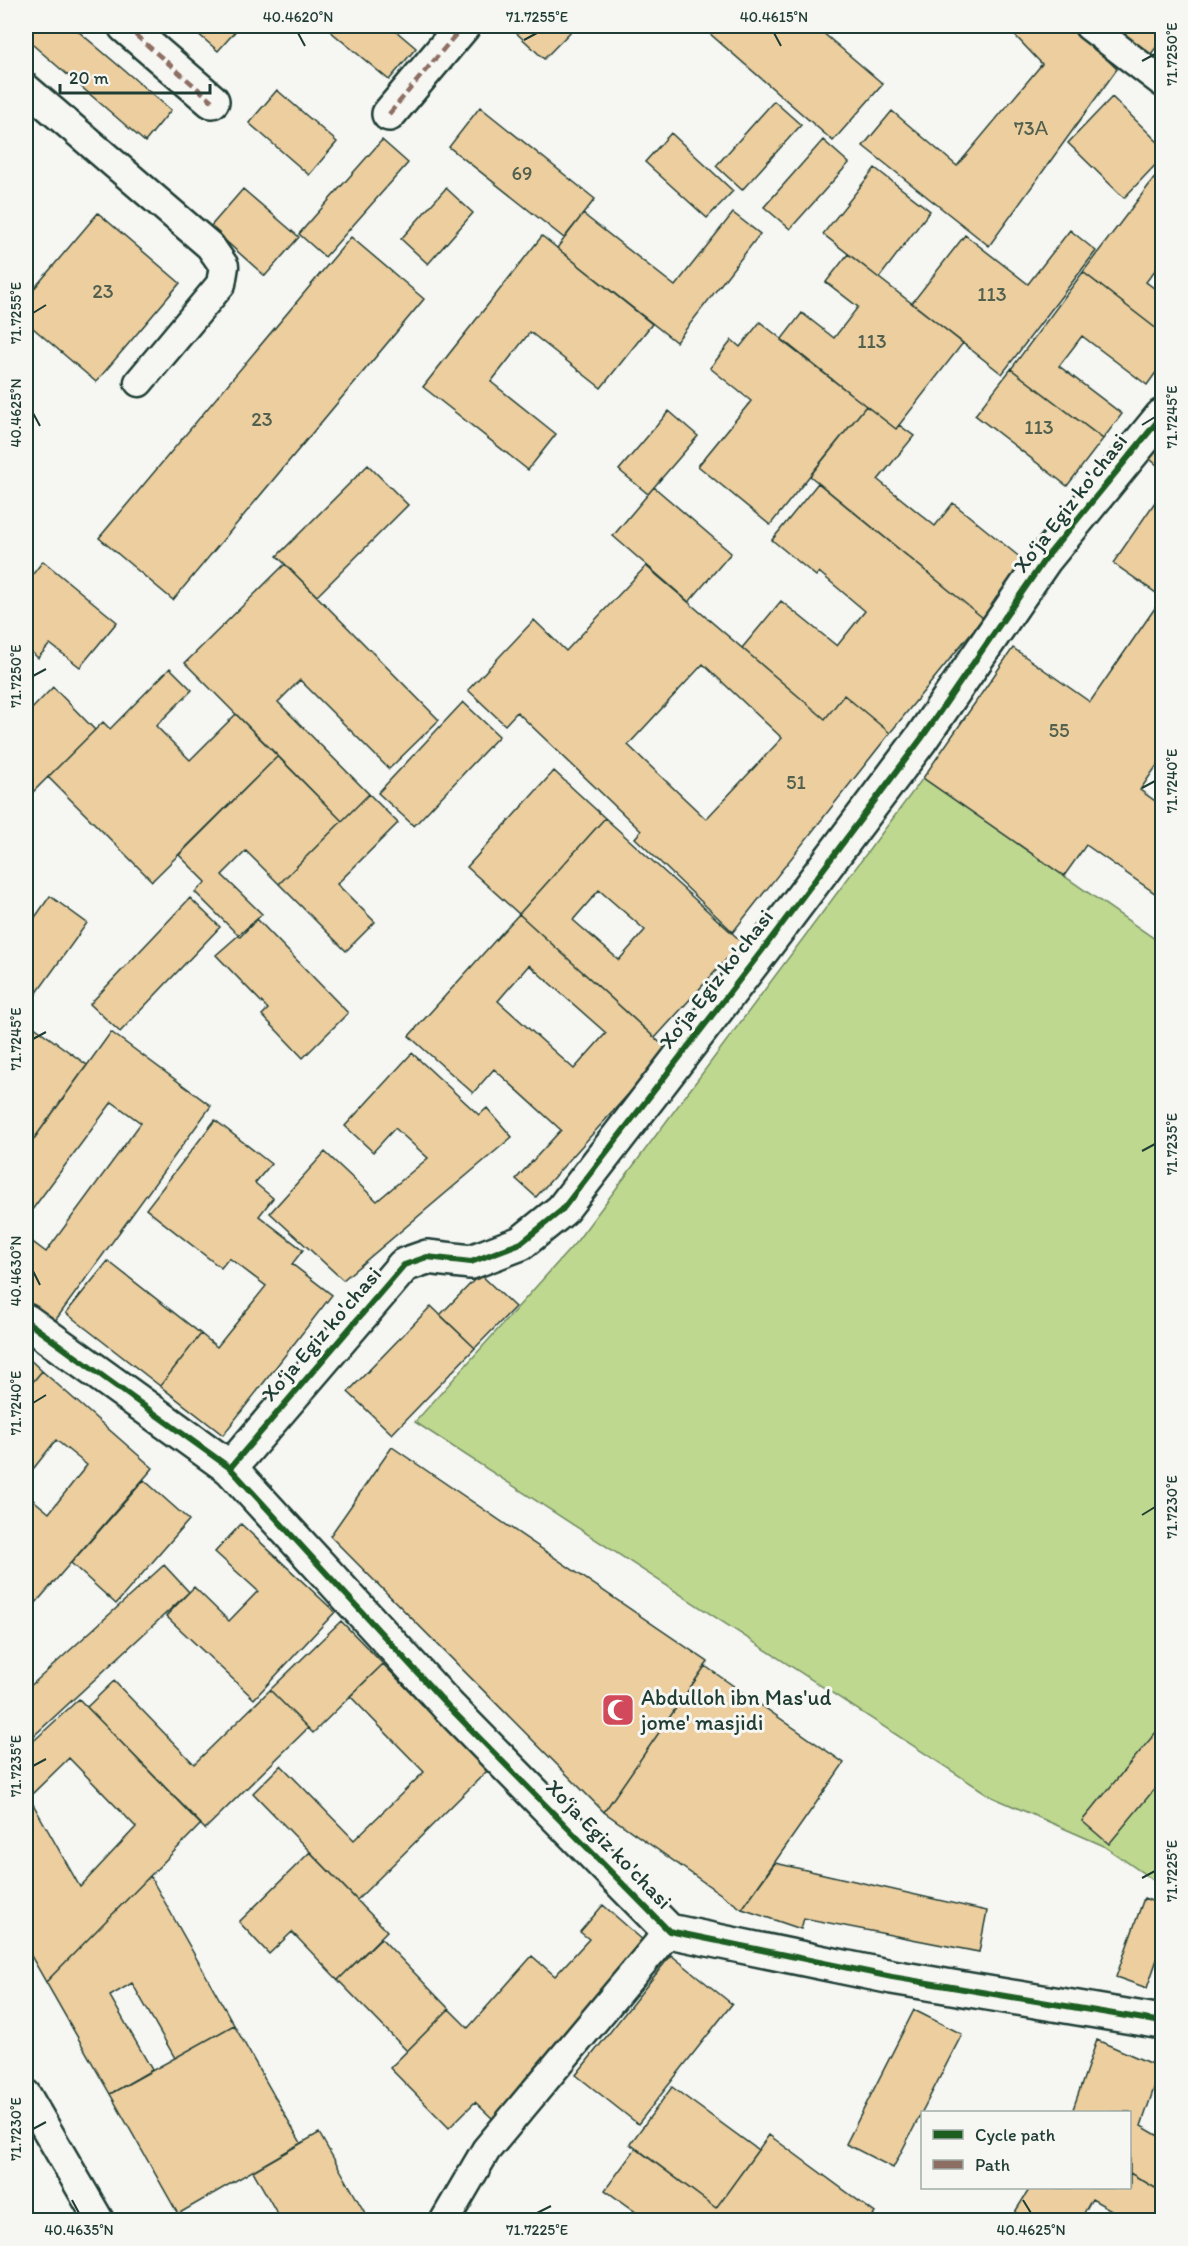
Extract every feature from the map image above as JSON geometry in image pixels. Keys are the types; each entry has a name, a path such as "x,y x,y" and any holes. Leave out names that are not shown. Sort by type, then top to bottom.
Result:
{"street":[{"path":"125,26 212,101"},
{"path":"388,114 463,26"},
{"name":"Xoʻja Egiz ko'chasi","path":"230,1468 404,1264 427,1257 471,1262 521,1243 562,1210 921,739 1046,560 1162,416"},
{"name":"Xoʻja Egiz ko'chasi","path":"26,1321 230,1468 448,1706 669,1932 892,1977 1162,2022"}],"lane":[{"path":"1089,26 1162,82"},
{"path":"26,87 210,246 224,266 221,285 140,382"},
{"path":"445,2220 486,2150 669,1932"},
{"path":"26,2094 99,2220"}],"green space":[{"path":"923,778 1162,944 1162,1886 1102,1845 992,1797 415,1422 577,1241"}],"building":[{"path":"26,26 72,26 171,110 145,142 26,39"},
{"path":"189,26 240,26 218,51"},
{"path":"324,26 390,26 416,48 389,80"},
{"path":"509,26 576,26 544,59"},
{"path":"701,26 815,26 883,84 833,141"},
{"path":"1006,26 1072,26 1117,69 989,246 863,146 892,111 957,166 1042,64"},
{"path":"1108,26 1162,26 1162,40 1147,59"},
{"path":"277,90 337,142 309,175 249,123"},
{"path":"1112,97 1162,146 1162,158 1124,198 1068,143"},
{"path":"774,101 801,125 742,190 716,166"},
{"path":"480,107 595,199 564,238 449,147"},
{"path":"671,133 733,191 707,218 645,162"},
{"path":"382,140 408,163 325,257 299,234"},
{"path":"823,140 849,163 790,229 764,207"},
{"path":"875,168 930,211 879,278 823,234"},
{"path":"1162,168 1162,261 1146,282 1162,294 1162,333 1083,272"},
{"path":"446,188 473,213 428,264 401,239"},
{"path":"243,189 299,237 265,276 210,227"},
{"path":"98,213 180,283 96,382 26,322 26,298"},
{"path":"733,213 760,234 676,342 557,248 583,214 675,286"},
{"path":"1070,230 1096,251 1002,374 912,303 965,235 1028,284"},
{"path":"542,236 652,324 601,388 530,332 491,382 556,434 528,470 423,387"},
{"path":"351,237 424,299 173,600 99,538"},
{"path":"848,254 963,343 896,429 781,340 802,313 834,338 858,307 826,282"},
{"path":"1083,272 1162,333 1162,364 1147,385 1082,336 1059,366 1122,414 1103,439 1011,369"},
{"path":"760,322 866,406 770,525 698,466 751,401 710,368 732,340 740,347"},
{"path":"1011,369 1103,439 1067,486 975,415"},
{"path":"866,406 896,429 899,425 914,436 878,480 935,526 953,503 1027,563 983,618 810,476"},
{"path":"669,411 698,436 648,494 619,470"},
{"path":"1162,432 1162,469 1145,455"},
{"path":"368,465 408,505 317,596 277,556"},
{"path":"818,483 983,618 890,733 844,695 825,719 742,648 781,601 837,646 865,611 819,572 816,576 772,540"},
{"path":"654,487 731,553 689,602 613,536"},
{"path":"1162,492 1162,597 1113,563"},
{"path":"43,561 117,622 80,667 50,644 38,658 26,647 26,634 31,628 26,623 26,583"},
{"path":"285,564 439,720 389,769 300,680 278,702 369,794 342,821 185,663"},
{"path":"646,566 825,719 844,695 890,733 733,932 635,838 641,831 517,712 505,725 468,690 534,620 566,651","holes":["703,664 782,738 706,819 628,745"]},
{"path":"1162,598 1162,758 1140,790 1162,806 1162,898 1086,845 1064,876 923,778 1013,648 1090,702"},
{"path":"170,668 192,690 156,726 190,760 236,714 278,756 152,881 48,777 103,722 110,729"},
{"path":"53,687 95,730 26,799 26,715"},
{"path":"463,702 499,736 414,826 378,793"},
{"path":"278,756 342,821 279,884 246,851 222,875 262,914 240,937 195,892 206,882 179,855"},
{"path":"554,771 605,818 519,914 467,867"},
{"path":"369,794 398,823 337,884 375,922 346,951 279,884"},
{"path":"605,818 742,942 655,1038 519,914","holes":["599,890 645,930 619,960 573,920"]},
{"path":"50,896 87,923 26,1008 26,930"},
{"path":"190,898 220,927 120,1032 90,1004"},
{"path":"519,914 668,1050 536,1197 516,1179 561,1130 494,1069 473,1093 409,1036","holes":["529,965 606,1033 574,1069 498,1001"]},
{"path":"257,919 348,1013 303,1058 262,1015 268,1009 216,955"},
{"path":"26,1021 87,1065 26,1150"},
{"path":"111,1032 211,1106 52,1325 26,1306 26,1237 46,1252 141,1123 112,1102 26,1218 26,1150"},
{"path":"412,1053 479,1115 487,1108 512,1137 343,1280 270,1213 325,1152 377,1201 428,1158 395,1128 373,1152 345,1126"},
{"path":"215,1120 271,1164 255,1183 273,1198 259,1216 303,1250 292,1264 332,1295 223,1435 160,1386 201,1334 217,1347 266,1286 229,1258 221,1268 146,1209"},
{"path":"108,1261 201,1334 160,1386 66,1313"},
{"path":"480,1274 515,1307 475,1348 440,1315"},
{"path":"431,1306 475,1348 392,1434 348,1392"},
{"path":"26,1356 42,1371 26,1390"},
{"path":"42,1371 153,1468 28,1612 26,1609 26,1494 49,1513 87,1465 56,1440 26,1478 26,1390"},
{"path":"392,1447 708,1662 604,1812 330,1536"},
{"path":"144,1480 189,1520 116,1604 71,1563"},
{"path":"241,1524 335,1612 254,1699 166,1616 194,1587 229,1621 258,1591 215,1552"},
{"path":"164,1565 189,1592 26,1743 26,1690"},
{"path":"341,1621 383,1664 313,1733 270,1690"},
{"path":"383,1664 487,1771 357,1900 253,1793 281,1765 354,1840 424,1772 350,1696"},
{"path":"705,1666 844,1763 742,1909 604,1812"},
{"path":"114,1681 194,1764 270,1690 308,1728 205,1829 87,1707"},
{"path":"79,1699 201,1824 46,1982 26,1947 26,1748","holes":["69,1758 136,1827 80,1887 29,1797"]},
{"path":"1162,1725 1162,1780 1109,1844 1082,1821"},
{"path":"310,1852 387,1931 338,1980 292,1932 269,1954 239,1922"},
{"path":"775,1863 987,1911 979,1952 804,1918 801,1929 742,1909"},
{"path":"150,1876 234,2025 175,2058 132,1983 110,1996 152,2070 110,2094 46,1982"},
{"path":"1144,1898 1162,1905 1162,1945 1147,1988 1116,1977"},
{"path":"603,1905 645,1942 494,2120 475,2102 449,2128 390,2068 449,2009 468,2028 532,1956 555,1976 589,1939 580,1932"},
{"path":"381,1938 449,2009 407,2051 338,1980"},
{"path":"671,1955 732,2004 638,2124 576,2075"},
{"path":"914,2010 962,2034 893,2168 846,2144"},
{"path":"234,2025 301,2143 178,2214 110,2094"},
{"path":"1097,2040 1161,2068 1141,2126 1162,2138 1162,2192 1131,2174 1131,2111 1072,2111"},
{"path":"672,2087 758,2150 716,2208 630,2144"},
{"path":"319,2133 369,2220 281,2220 253,2171"},
{"path":"769,2135 875,2213 869,2220 647,2220 605,2190 636,2148 716,2208"},
{"path":"1131,2174 1162,2192 1162,2220 1129,2220 1092,2199 1080,2220 1010,2220 1029,2189 1131,2189"},
{"path":"26,2204 35,2220 26,2220"}],"marked path":[{"path":"125,26 212,101"},
{"path":"389,114 463,26"}],"cycle path":[{"path":"230,1468 404,1265 427,1257 471,1262 521,1243 562,1210 764,948 921,739 1045,559 1162,416"},
{"path":"26,1321 230,1468 448,1706 669,1931 892,1977 1162,2022"}],"place":[{"name":"Abdulloh ibn Mas'ud jome' masjidi","path":"618,1710"}]}
